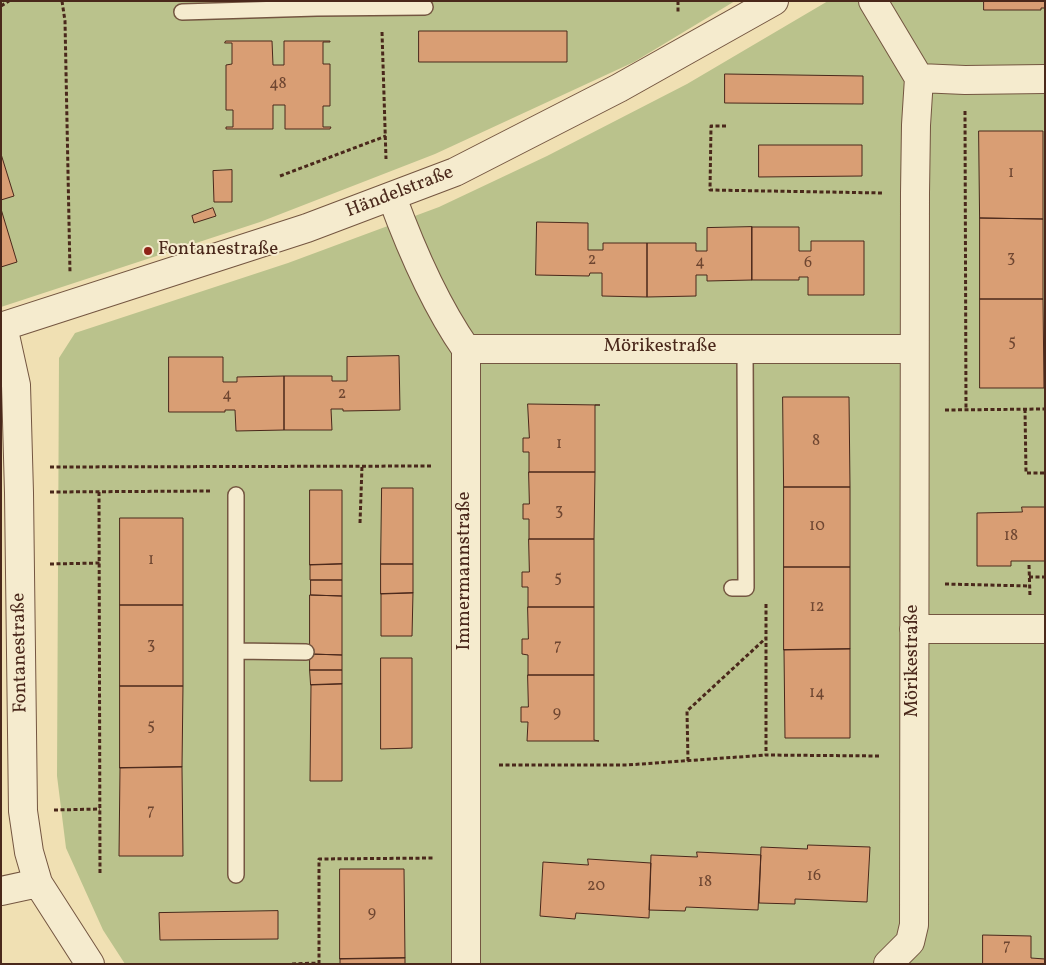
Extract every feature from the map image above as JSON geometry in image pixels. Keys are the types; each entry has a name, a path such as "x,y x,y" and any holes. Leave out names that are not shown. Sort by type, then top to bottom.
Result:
{"street":[{"name":"Händelstraße","path":"2,326 256,246 455,172 619,88 774,1"},
{"path":"873,1 920,78 965,80 1045,79"},
{"name":"Mörikestraße","path":"888,964 910,942 914,925 915,193 916,125 920,78"},
{"path":"392,196 405,235 444,315 466,349"},
{"name":"Fontanestraße","path":"2,326 16,384 23,811 29,852 38,882 90,964"},
{"name":"Mörikestraße","path":"466,349 914,348"},
{"name":"Immermannstraße","path":"466,349 466,964"},
{"path":"914,629 1045,629"},
{"path":"1,891 38,882"}],"lane":[{"path":"182,12 318,4 425,7"},
{"path":"732,588 746,588 744,348"},
{"path":"236,495 236,875"},
{"path":"236,650 306,652"}],"path":[{"path":"1,6 9,1"},
{"path":"62,1 65,21 69,270 72,303"},
{"path":"678,1 678,14"},
{"path":"381,7 386,159"},
{"path":"965,80 966,410"},
{"path":"726,126 710,126 710,190 915,193"},
{"path":"280,176 386,136"},
{"path":"1025,409 1026,473 1045,473"},
{"path":"914,410 1045,409"},
{"path":"19,480 362,466 466,466"},
{"path":"360,523 362,466"},
{"path":"19,480 99,492 220,492 236,495"},
{"path":"99,492 100,874"},
{"path":"20,564 100,563"},
{"path":"1029,565 1030,606"},
{"path":"1029,577 1045,577"},
{"path":"914,584 1030,586"},
{"path":"766,598 766,755"},
{"path":"688,761 687,711 766,638"},
{"path":"466,765 627,765 766,755 915,756"},
{"path":"23,811 100,809"},
{"path":"292,964 319,963 319,859 466,858"}],"green space":[{"path":"1,1 735,1 634,62 435,154 260,222 1,307"},
{"path":"828,1 1045,1 1045,964 125,964 103,930 66,848 57,776 59,358 75,333 288,263 439,207 547,156 687,84"}],"building":[{"path":"984,1 1045,1 1045,8 1041,8 1041,10 984,10"},
{"path":"419,31 567,31 567,62 419,62"},
{"path":"226,41 272,41 273,65 284,65 284,41 330,41 323,42 323,64 330,64 330,106 323,106 323,127 331,127 330,129 285,129 285,105 273,105 273,129 226,129 226,127 233,127 233,110 226,110 226,65 232,64 232,43 225,43"},
{"path":"725,74 863,76 863,104 725,103"},
{"path":"979,131 1043,131 1043,219 980,218"},
{"path":"759,145 862,145 862,176 759,177"},
{"path":"1,154 14,196 1,200"},
{"path":"232,170 232,202 214,202 213,171"},
{"path":"213,208 216,216 194,223 192,216"},
{"path":"1,209 17,262 1,267"},
{"path":"980,218 1043,219 1043,299 980,299"},
{"path":"537,222 588,223 588,250 603,250 603,243 647,243 647,297 602,296 602,273 590,273 589,276 536,275"},
{"path":"752,227 752,280 707,281 707,275 696,275 696,296 647,297 647,243 696,243 696,251 707,251 707,228"},
{"path":"752,227 799,227 799,251 811,251 811,241 864,241 864,295 808,295 808,277 799,277 799,280 752,280"},
{"path":"980,299 1043,299 1044,388 980,388"},
{"path":"399,356 400,410 343,411 343,409 331,409 332,430 284,430 284,376 332,376 332,381 347,381 347,357"},
{"path":"169,357 223,357 223,382 237,382 237,377 284,376 284,430 236,431 235,410 225,410 225,412 169,412"},
{"path":"783,397 849,397 850,487 784,487"},
{"path":"528,404 600,405 595,405 595,472 529,472 529,452 523,452 523,438 529,438"},
{"path":"529,472 595,472 594,539 529,539 529,519 523,519 523,504 529,504"},
{"path":"784,487 850,487 850,567 784,567"},
{"path":"382,488 413,488 413,564 381,564"},
{"path":"310,490 342,490 342,564 310,565"},
{"path":"1022,507 1045,507 1045,561 1011,561 1011,566 977,566 977,513 1022,512"},
{"path":"120,518 183,518 183,605 120,605"},
{"path":"529,539 594,539 594,607 528,607 528,587 522,587 522,572 529,572"},
{"path":"342,564 342,580 310,580 310,565"},
{"path":"381,564 413,564 413,593 381,594"},
{"path":"784,567 850,567 850,649 784,650"},
{"path":"311,580 342,580 342,596 311,595"},
{"path":"413,593 412,636 381,636 381,594"},
{"path":"310,595 342,596 342,655 310,654"},
{"path":"120,605 183,605 183,686 120,686"},
{"path":"528,607 594,607 594,675 528,675 528,655 522,654 522,639 528,639"},
{"path":"850,649 850,738 785,738 784,650"},
{"path":"310,654 342,655 342,670 310,670"},
{"path":"381,658 412,658 412,748 381,749"},
{"path":"310,670 342,670 342,684 311,685"},
{"path":"528,675 594,675 594,740 599,741 527,741 528,722 521,722 521,707 528,707"},
{"path":"342,684 342,781 310,781 311,685"},
{"path":"120,686 183,686 182,767 120,768"},
{"path":"182,767 183,856 119,856 120,768"},
{"path":"808,845 870,847 867,902 795,899 795,904 759,903 761,847 807,849"},
{"path":"697,852 761,855 758,910 686,907 685,911 649,910 651,855 697,857"},
{"path":"588,859 651,863 649,918 576,913 575,919 540,916 543,862 588,865"},
{"path":"340,869 404,869 405,958 340,959"},
{"path":"278,911 278,939 160,940 159,913"},
{"path":"983,935 1031,936 1031,958 1045,959 1045,964 983,964"},
{"path":"405,958 405,964 340,964 340,959"}],"place":[{"name":"Fontanestraße","path":"148,251"}]}
